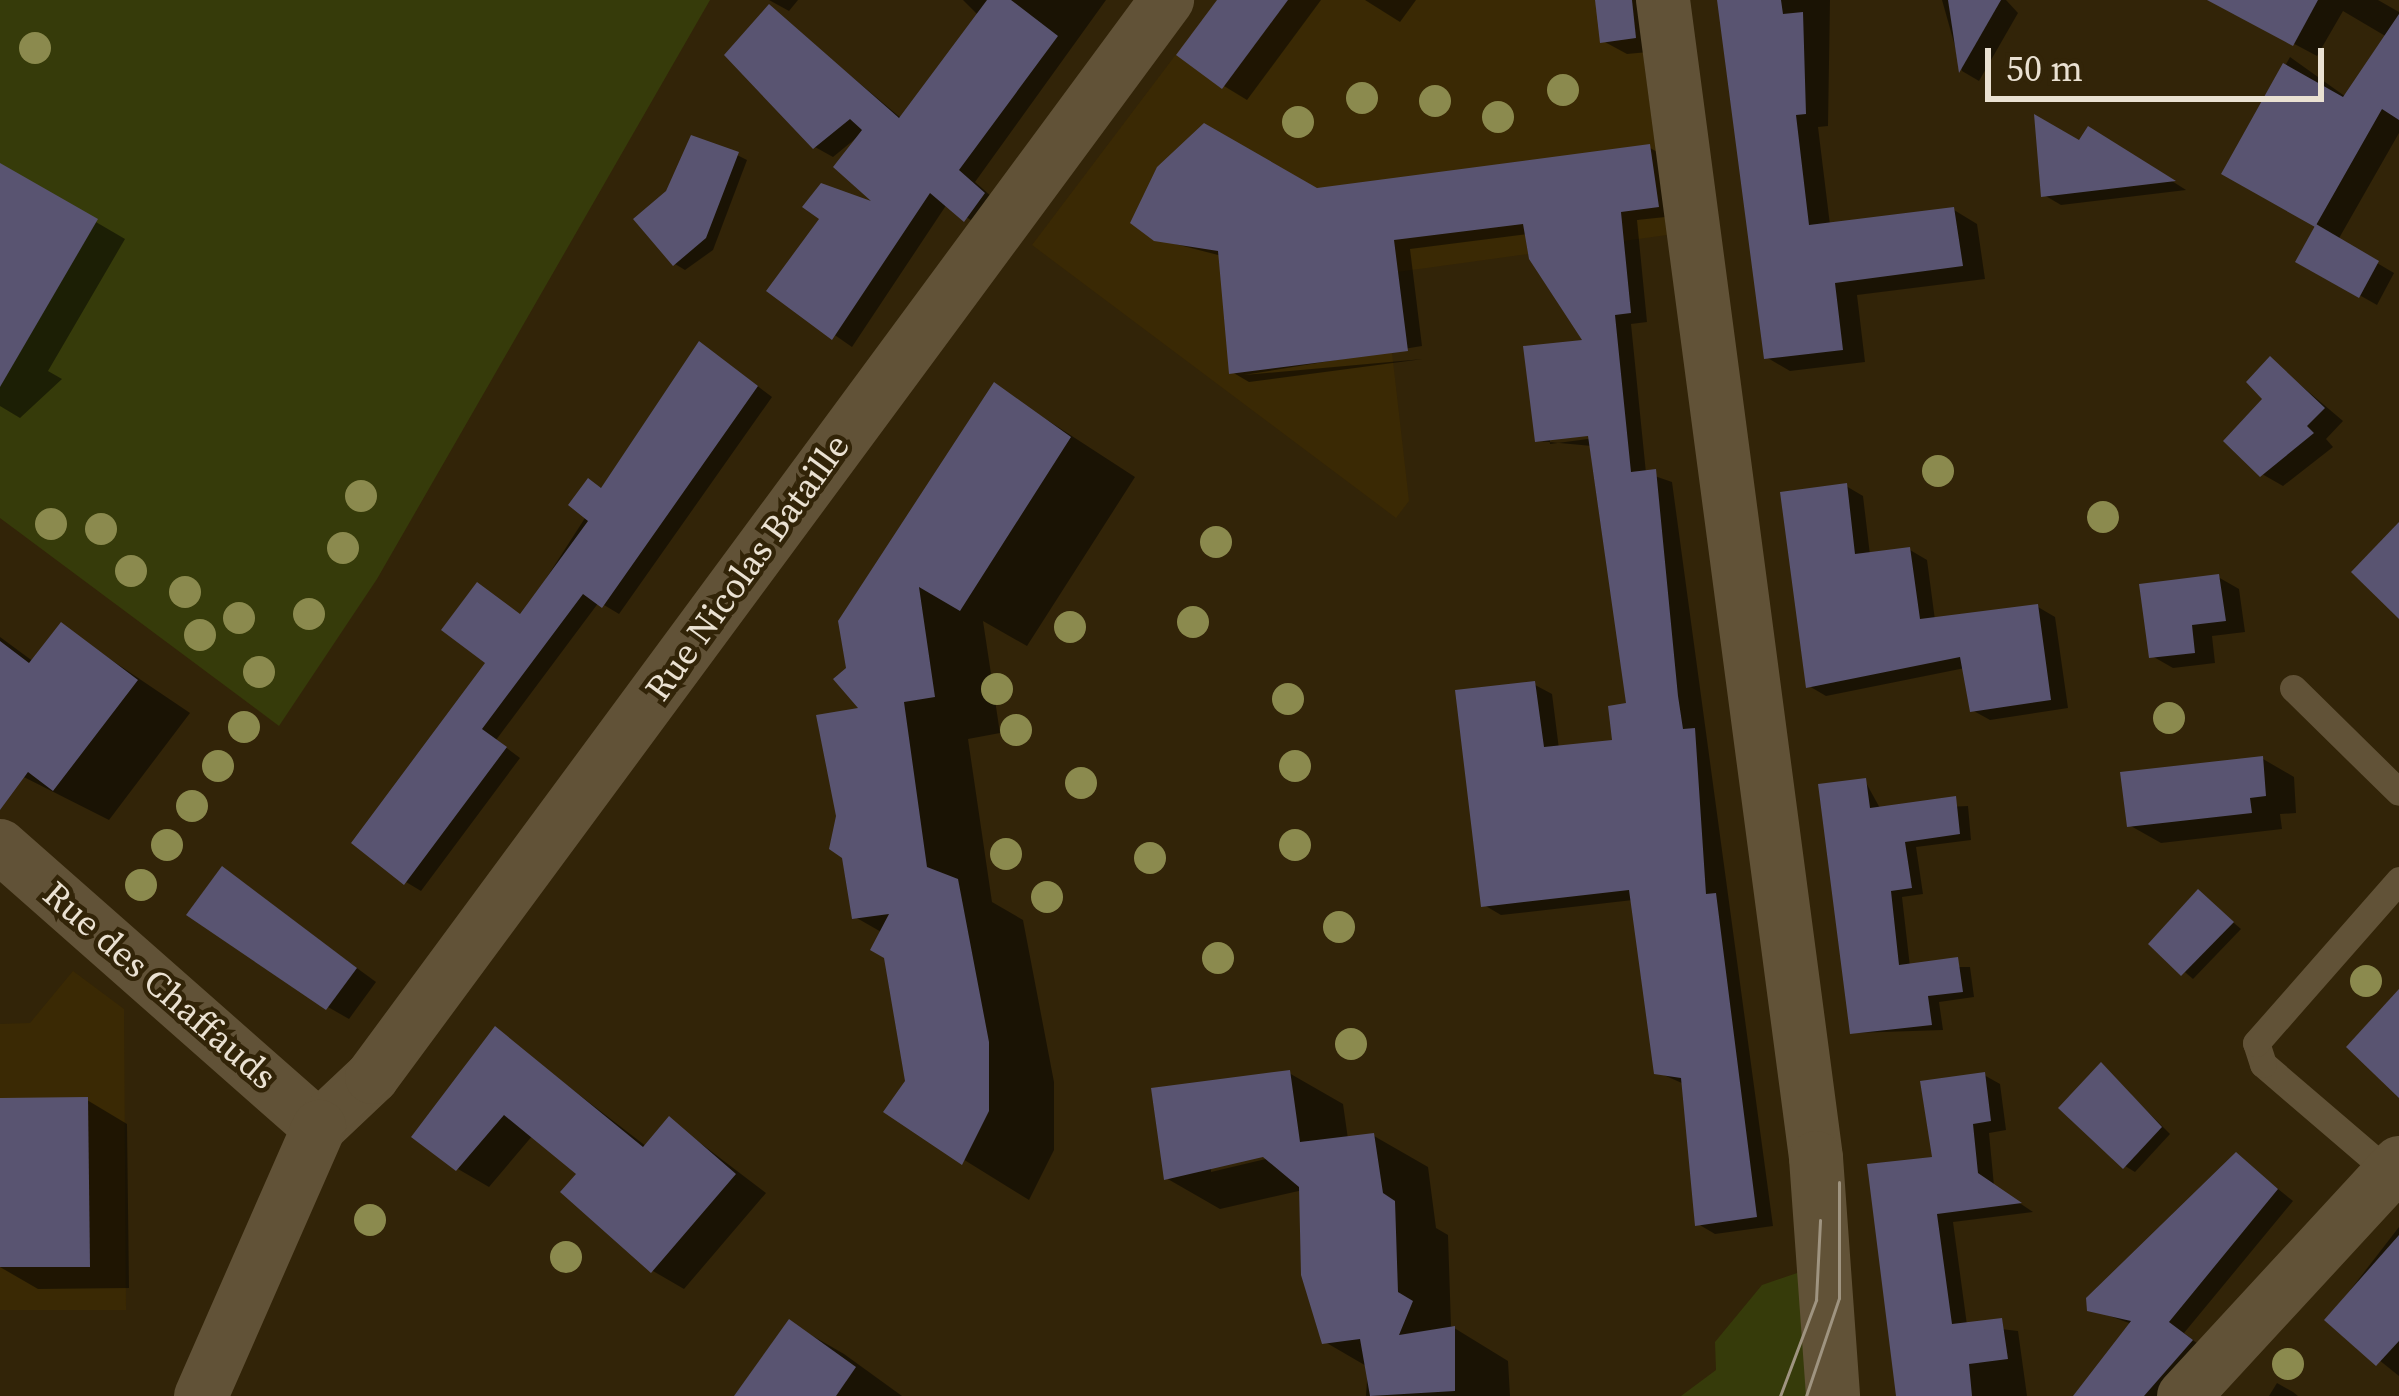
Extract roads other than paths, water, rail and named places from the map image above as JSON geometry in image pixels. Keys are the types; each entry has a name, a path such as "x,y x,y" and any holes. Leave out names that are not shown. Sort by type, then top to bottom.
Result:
{"street":[{"name":"Rue Nicolas Bataille","path":"319,1127 372,1077 1167,0"},
{"path":"1664,0 1830,1201 1863,1396"},
{"name":"Rue des Chaffauds","path":"0,846 319,1127"},
{"path":"201,1396 319,1127"},
{"path":"2184,1396 2395,1168"},
{"path":"1830,1201 1833,1396"}],"lane":[{"path":"1687,0 1830,1201"},
{"path":"2293,688 2399,792"},
{"path":"2395,1168 2263,1064 2256,1043 2399,880"}],"tram line":[{"path":"1806,1396 1839,1298 1839,1182"},
{"path":"1780,1396 1816,1300 1820,1220"}]}
